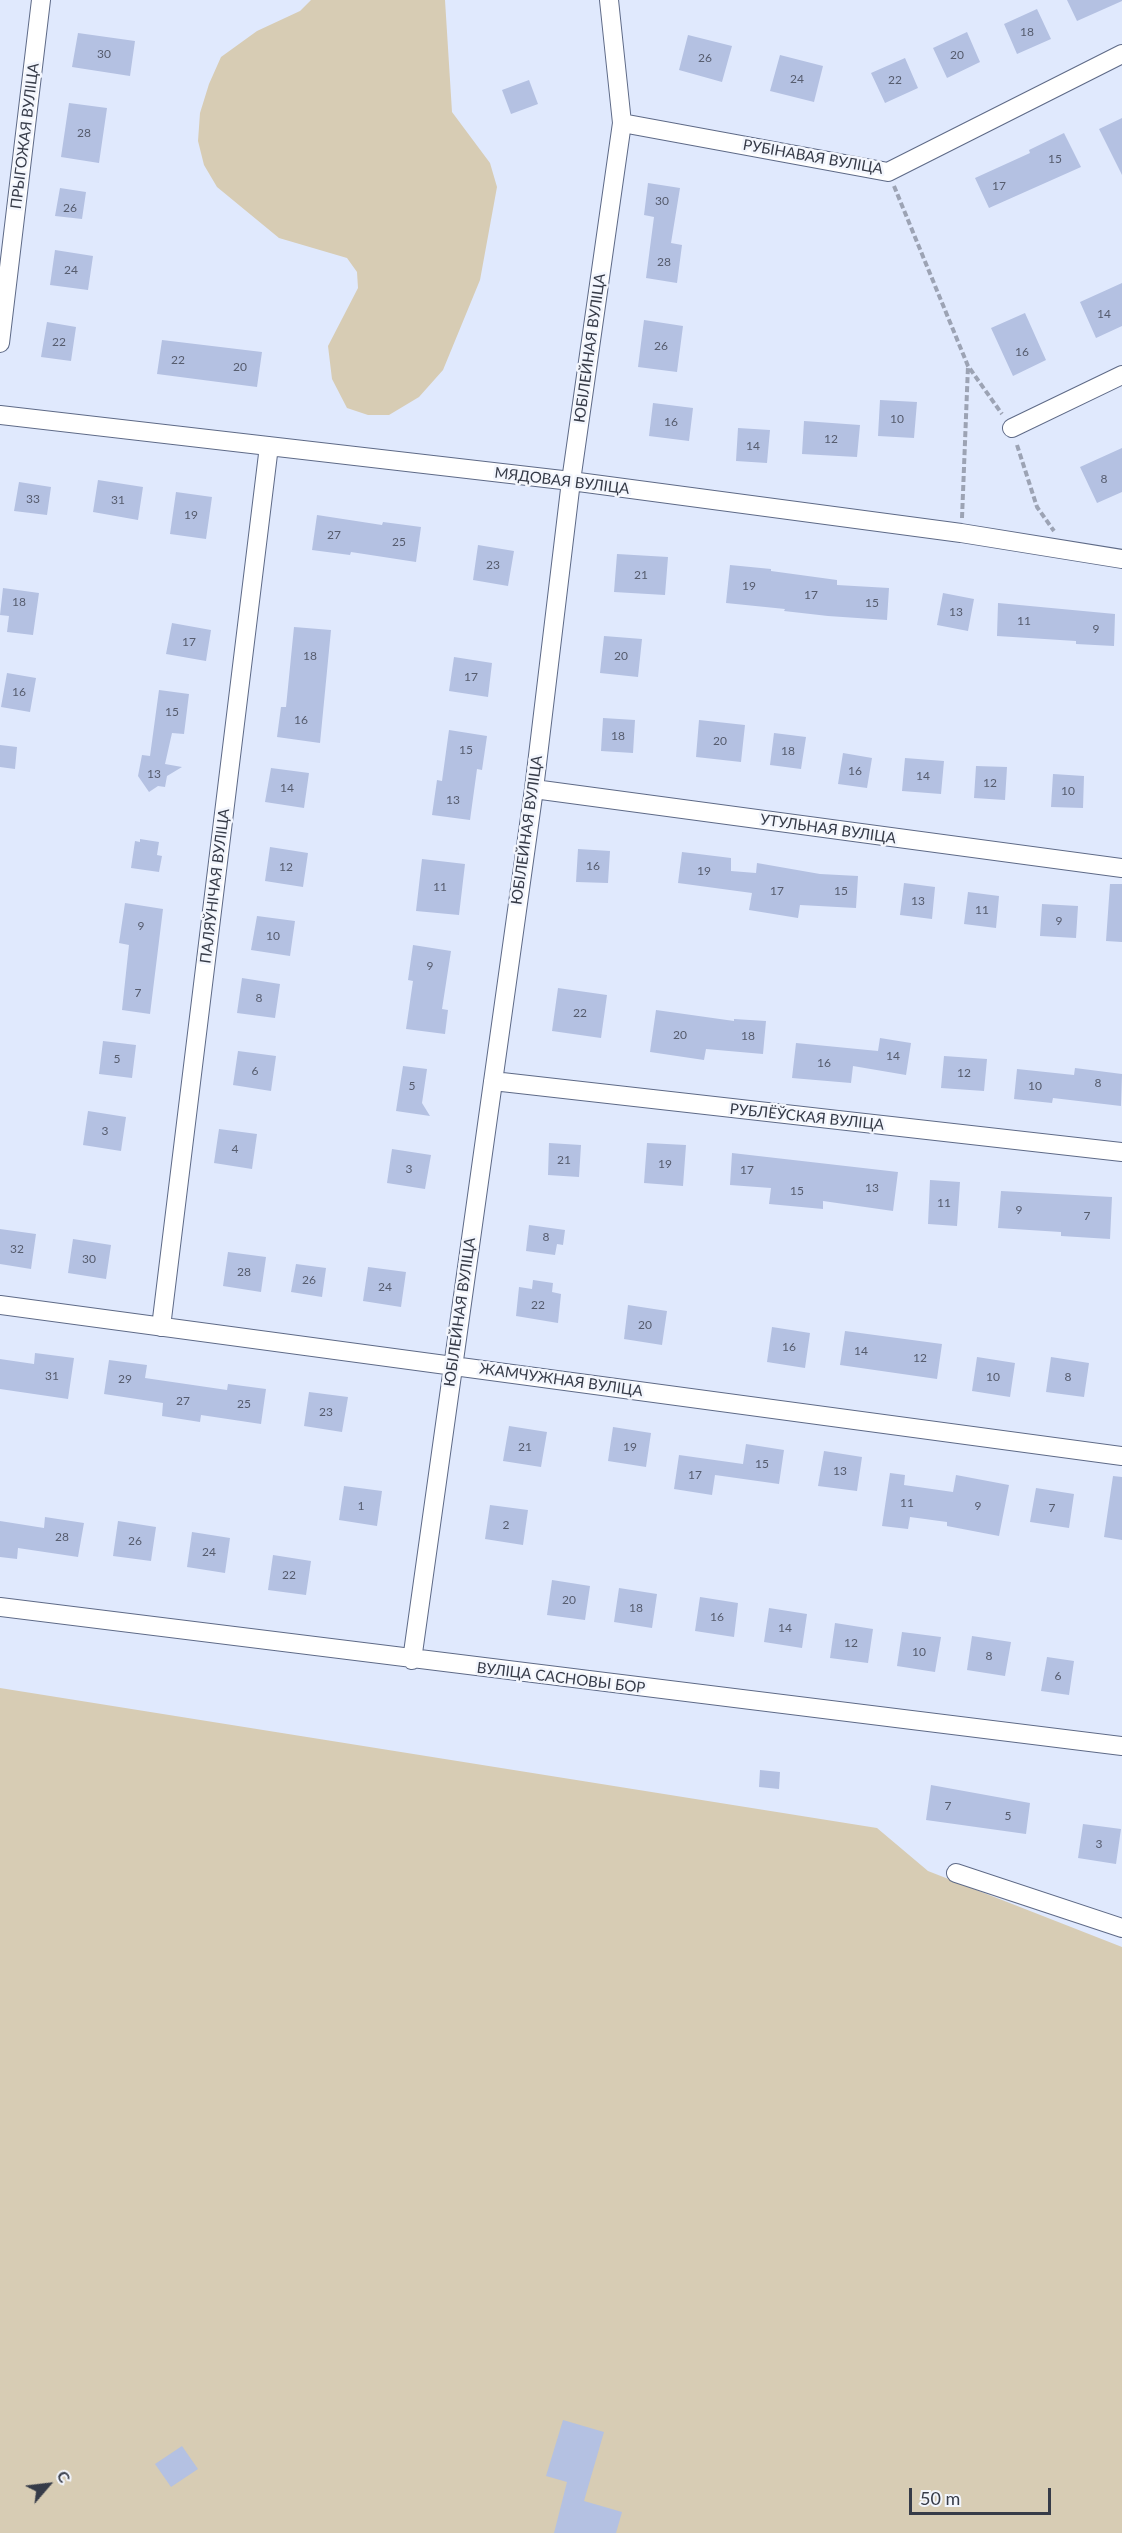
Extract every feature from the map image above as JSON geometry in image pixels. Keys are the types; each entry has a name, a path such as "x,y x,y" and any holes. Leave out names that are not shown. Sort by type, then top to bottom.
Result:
{"street":[{"name":"ПРЫГОЖАЯ ВУЛІЦА","path":"0,343 41,0"},
{"name":"ЮБІЛЕЙНАЯ ВУЛІЦА","path":"412,1660 534,789 571,482 622,123 609,0"},
{"name":"РУБІНАВАЯ ВУЛІЦА","path":"622,123 888,172 1122,54"},
{"path":"1012,428 1122,375"},
{"name":"МЯДОВАЯ ВУЛІЦА","path":"0,415 571,482 962,533 1122,559"},
{"name":"ПАЛЯЎНІЧАЯ ВУЛІЦА","path":"161,1326 269,446"},
{"name":"УТУЛЬНАЯ ВУЛІЦА","path":"534,789 1122,868"},
{"name":"РУБЛЁЎСКАЯ ВУЛІЦА","path":"493,1081 1122,1152"},
{"name":"ЖАМЧУЖНАЯ ВУЛІЦА","path":"0,1305 1122,1456"},
{"name":"ВУЛІЦА САСНОВЫ БОР","path":"0,1607 412,1660 1122,1746"},
{"path":"956,1873 1122,1928"}],"path":[{"path":"888,172 968,366 1012,428 1037,507 1070,551"},
{"path":"962,533 968,366"}],"shaded area":[{"path":"311,0 445,0 452,112 490,163 497,187 480,280 443,370 419,397 389,415 368,415 347,408 332,379 328,346 358,288 357,272 347,258 279,238 217,187 204,165 198,141 200,113 221,57 257,31 300,11"},
{"path":"0,1688 877,1828 928,1871 1122,1947 1122,2533 0,2533"}],"building":[{"path":"1067,0 1122,0 1122,1 1077,21"},
{"path":"1037,9 1051,39 1017,54 1004,24"},
{"path":"967,32 980,62 947,78 933,48"},
{"path":"78,33 135,41 130,76 72,67"},
{"path":"688,35 732,46 722,82 679,70"},
{"path":"780,55 823,66 814,102 770,91"},
{"path":"905,58 918,88 885,103 871,73"},
{"path":"529,80 538,104 511,114 502,90"},
{"path":"69,103 107,108 99,163 61,157"},
{"path":"1122,118 1122,175 1099,129"},
{"path":"1064,133 1081,167 989,208 975,178 1030,153 1029,150"},
{"path":"648,183 680,188 671,243 682,245 677,283 646,278 654,217 644,215"},
{"path":"60,188 86,192 82,219 55,216"},
{"path":"55,250 93,256 88,290 50,285"},
{"path":"1122,283 1122,326 1096,338 1080,302"},
{"path":"1025,313 1046,360 1013,376 991,328"},
{"path":"644,320 683,326 677,372 638,367"},
{"path":"47,322 76,327 71,361 41,357"},
{"path":"162,340 262,352 257,387 157,374"},
{"path":"880,400 917,402 914,438 878,436"},
{"path":"653,403 693,408 689,441 649,436"},
{"path":"804,421 860,425 857,457 802,454"},
{"path":"738,428 770,430 767,463 736,461"},
{"path":"1122,448 1122,492 1097,503 1080,467"},
{"path":"98,480 143,487 138,520 93,512"},
{"path":"19,482 51,487 47,515 14,511"},
{"path":"176,492 212,497 206,539 170,534"},
{"path":"317,515 382,525 383,522 421,527 416,562 351,552 350,555 312,550"},
{"path":"478,545 514,551 508,586 473,580"},
{"path":"617,554 668,557 665,595 614,592"},
{"path":"730,565 837,580 837,585 889,588 887,620 828,616 726,603"},
{"path":"3,588 39,593 33,635 7,632 9,616 0,615"},
{"path":"943,593 974,599 968,631 937,625"},
{"path":"998,603 1115,614 1114,646 997,636"},
{"path":"172,623 211,630 206,661 166,654"},
{"path":"294,627 331,630 320,743 277,737 281,707 286,707"},
{"path":"604,636 642,639 638,677 600,673"},
{"path":"454,657 492,663 488,697 449,691"},
{"path":"7,673 36,678 30,712 1,707"},
{"path":"159,690 189,694 184,734 172,733 165,764 182,767 167,776 165,787 158,786 149,792 138,776 142,755 150,756"},
{"path":"603,718 635,720 633,753 601,751"},
{"path":"699,720 745,725 741,762 696,757"},
{"path":"449,730 487,736 482,770 477,769 470,820 432,815 437,780 442,781"},
{"path":"774,733 806,737 801,769 770,765"},
{"path":"0,745 17,747 15,769 0,767"},
{"path":"843,753 872,758 867,788 838,784"},
{"path":"905,758 944,761 941,794 902,791"},
{"path":"976,766 1007,767 1005,800 974,798"},
{"path":"271,768 309,773 304,808 265,802"},
{"path":"1053,774 1084,776 1083,808 1051,807"},
{"path":"140,839 159,842 157,855 162,856 159,872 131,868 135,841 140,842"},
{"path":"270,847 308,853 303,887 265,881"},
{"path":"578,849 610,851 608,883 576,882"},
{"path":"682,852 731,858 731,871 756,873 757,863 820,874 858,876 856,908 800,905 798,918 749,910 752,893 678,883"},
{"path":"422,859 465,864 459,915 416,911"},
{"path":"904,883 935,887 932,919 900,915"},
{"path":"1110,884 1122,884 1122,942 1106,941"},
{"path":"968,892 999,896 996,928 964,924"},
{"path":"125,903 163,909 150,1014 122,1010 129,945 119,943"},
{"path":"1042,904 1078,906 1076,938 1040,936"},
{"path":"257,916 295,921 290,956 251,950"},
{"path":"413,945 451,951 442,1009 448,1010 445,1034 406,1029 413,981 408,980"},
{"path":"242,978 280,984 275,1018 237,1013"},
{"path":"558,988 607,995 601,1038 552,1031"},
{"path":"656,1010 734,1021 734,1019 766,1021 763,1054 706,1049 704,1060 650,1052"},
{"path":"880,1038 911,1043 906,1075 853,1066 851,1083 792,1078 796,1043 878,1051"},
{"path":"103,1041 136,1045 132,1078 99,1074"},
{"path":"238,1051 276,1056 271,1091 233,1085"},
{"path":"944,1056 987,1059 984,1091 941,1088"},
{"path":"403,1066 427,1069 422,1103 430,1116 396,1111"},
{"path":"1075,1068 1122,1074 1121,1106 1053,1098 1052,1103 1014,1099 1017,1069 1074,1075"},
{"path":"88,1111 126,1117 121,1151 83,1145"},
{"path":"219,1129 257,1134 252,1169 214,1163"},
{"path":"549,1143 581,1145 579,1177 548,1175"},
{"path":"647,1143 686,1145 683,1186 644,1183"},
{"path":"392,1149 431,1155 425,1189 387,1183"},
{"path":"732,1153 898,1172 893,1211 823,1201 823,1209 769,1204 771,1188 730,1185"},
{"path":"930,1180 960,1182 957,1226 928,1224"},
{"path":"1001,1191 1112,1197 1110,1239 1061,1236 1061,1232 998,1228"},
{"path":"529,1225 565,1230 563,1245 557,1244 555,1255 526,1251"},
{"path":"0,1229 36,1234 31,1269 0,1264"},
{"path":"73,1239 111,1245 106,1279 68,1273"},
{"path":"228,1252 266,1257 261,1292 223,1286"},
{"path":"296,1264 326,1268 322,1297 291,1292"},
{"path":"368,1267 406,1272 401,1307 363,1301"},
{"path":"533,1280 553,1283 552,1292 561,1294 558,1323 516,1316 519,1287 532,1289"},
{"path":"628,1305 667,1311 662,1345 624,1339"},
{"path":"772,1327 810,1333 805,1368 767,1362"},
{"path":"845,1331 942,1344 937,1379 840,1365"},
{"path":"35,1353 74,1358 68,1399 0,1389 0,1359 34,1364"},
{"path":"977,1357 1015,1363 1010,1397 972,1391"},
{"path":"1051,1357 1089,1363 1084,1397 1046,1392"},
{"path":"109,1360 147,1365 145,1378 227,1390 228,1384 266,1389 261,1424 201,1415 200,1422 162,1416 163,1403 104,1394"},
{"path":"309,1392 348,1397 342,1432 304,1426"},
{"path":"509,1426 547,1432 541,1467 503,1461"},
{"path":"613,1427 651,1433 646,1467 608,1461"},
{"path":"746,1444 784,1450 779,1484 715,1475 712,1495 674,1489 679,1455 743,1464"},
{"path":"824,1451 862,1457 857,1491 818,1486"},
{"path":"890,1473 905,1475 904,1485 953,1492 956,1475 1009,1485 999,1536 947,1526 947,1522 910,1517 908,1529 882,1526"},
{"path":"1113,1476 1122,1477 1122,1540 1104,1537"},
{"path":"344,1486 382,1491 377,1526 339,1520"},
{"path":"1036,1488 1074,1494 1069,1528 1030,1522"},
{"path":"490,1505 528,1510 523,1545 485,1539"},
{"path":"45,1517 84,1523 78,1557 18,1548 17,1559 0,1557 0,1521 44,1528"},
{"path":"118,1521 156,1527 151,1561 113,1556"},
{"path":"192,1532 230,1538 225,1573 187,1567"},
{"path":"273,1555 311,1561 306,1595 268,1590"},
{"path":"552,1580 590,1586 585,1620 547,1615"},
{"path":"619,1588 657,1594 652,1628 614,1622"},
{"path":"700,1597 738,1603 734,1637 695,1631"},
{"path":"769,1608 807,1614 802,1648 764,1642"},
{"path":"835,1623 873,1629 868,1663 830,1658"},
{"path":"902,1632 941,1637 935,1672 897,1666"},
{"path":"972,1636 1011,1642 1005,1676 967,1670"},
{"path":"1047,1657 1074,1661 1069,1695 1041,1691"},
{"path":"760,1770 780,1772 779,1789 759,1787"},
{"path":"931,1785 1030,1803 1026,1834 926,1820"},
{"path":"1083,1824 1121,1829 1116,1864 1078,1858"},
{"path":"563,2420 604,2432 584,2501 622,2512 616,2533 554,2533 567,2482 546,2476"},
{"path":"182,2446 198,2469 171,2487 155,2464"}]}
